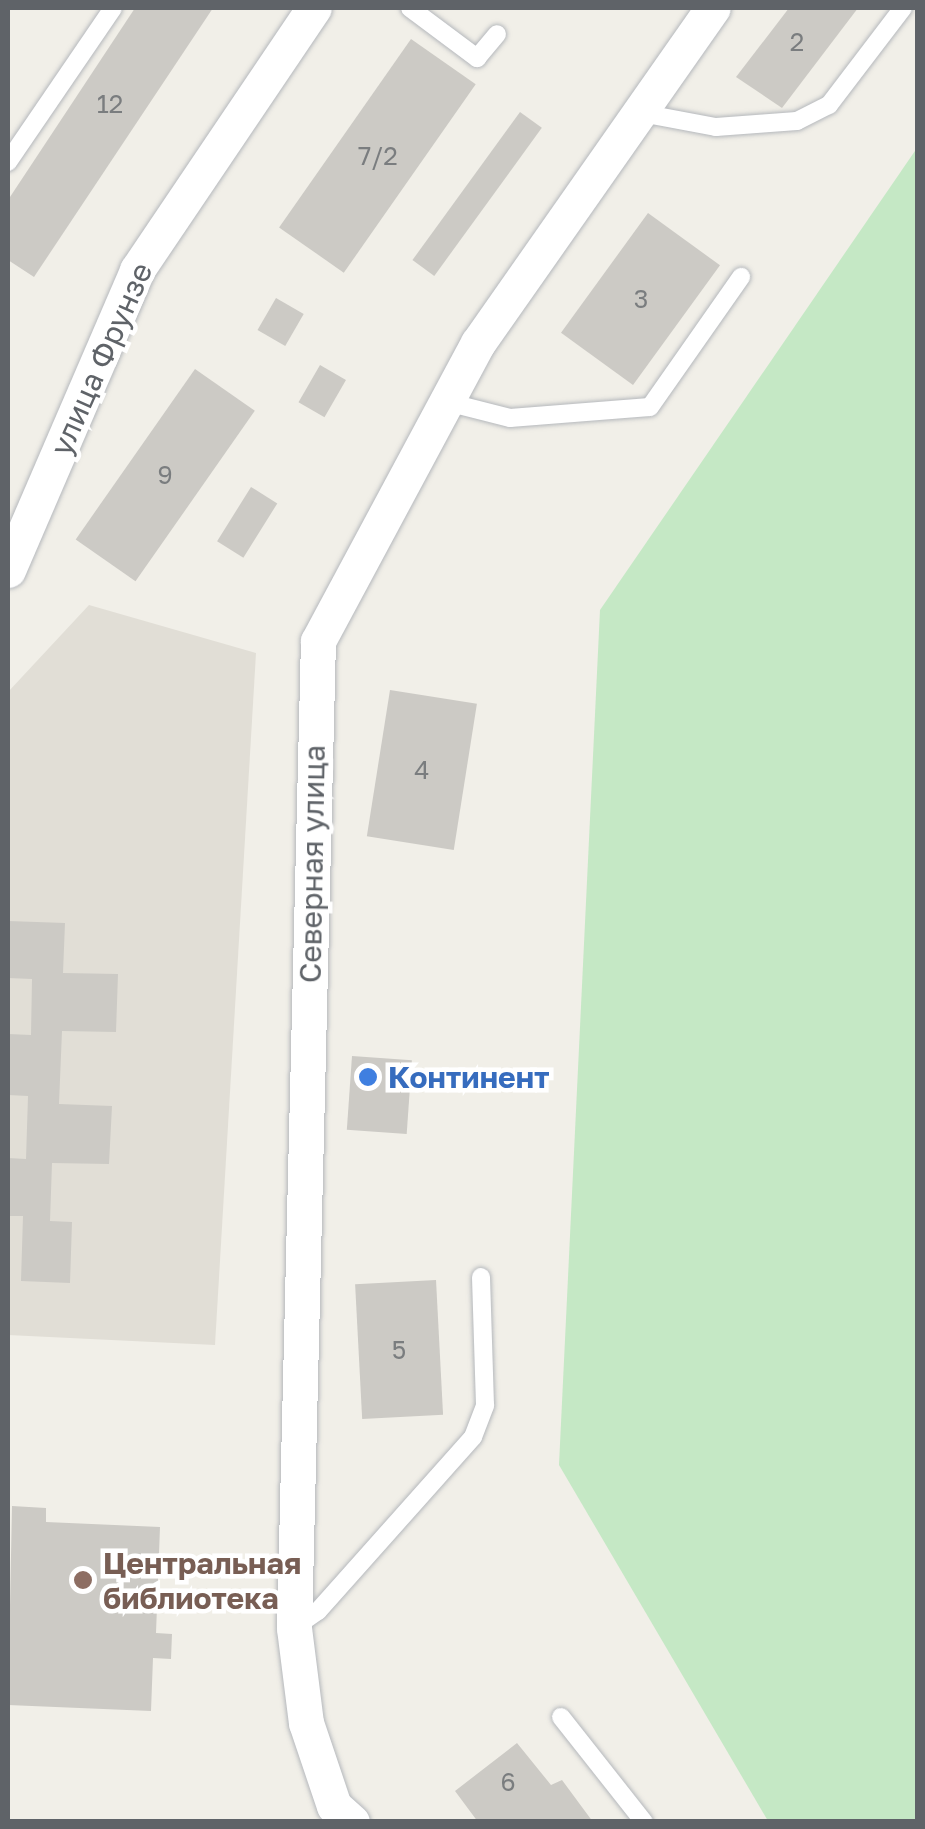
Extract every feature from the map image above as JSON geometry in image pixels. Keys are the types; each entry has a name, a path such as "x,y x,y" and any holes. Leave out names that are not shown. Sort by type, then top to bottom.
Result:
{"street":[{"name":"улица Фрунзе","path":"8,570 137,270 314,8"},
{"name":"Северная улица","path":"352,1822 334,1806 306,1722 294,1628 318,641 478,344 713,8"}],"lane":[{"path":"8,162 113,8"},
{"path":"410,8 477,58 497,34"},
{"path":"641,113 716,127 797,121 828,105 903,8"},
{"path":"447,402 510,418 650,407 741,278"},
{"path":"294,1628 318,1611 473,1438 485,1405 480,1277"},
{"path":"561,1717 644,1822"}],"shaded area":[{"path":"89,605 256,653 215,1345 8,1335 8,692"}],"green space":[{"path":"917,148 917,1821 768,1821 559,1465 600,610"}],"building":[{"path":"135,8 213,8 34,277 8,260 8,200"},
{"path":"789,8 858,8 782,108 736,77"},
{"path":"411,39 476,84 344,273 279,227"},
{"path":"520,112 542,128 434,276 412,260"},
{"path":"648,213 720,265 633,385 561,333"},
{"path":"276,298 304,314 285,346 258,330"},
{"path":"320,365 346,380 324,417 298,402"},
{"path":"195,369 255,411 135,581 76,539"},
{"path":"251,487 277,503 243,558 217,541"},
{"path":"390,690 477,704 454,850 367,836"},
{"path":"8,921 65,923 63,973 118,974 116,1032 62,1031 59,1104 112,1106 109,1164 52,1163 50,1221 72,1222 70,1283 21,1281 23,1216 8,1216 8,1158 26,1159 28,1096 8,1095 8,1034 31,1035 32,979 8,978"},
{"path":"352,1056 412,1060 407,1134 347,1130"},
{"path":"436,1280 443,1415 362,1419 355,1284"},
{"name":"Центральная библиотека","path":"12,1506 46,1508 46,1522 160,1527 156,1633 172,1634 171,1659 153,1658 151,1711 8,1705"},
{"path":"517,1743 551,1785 562,1780 593,1822 478,1822 455,1791"}],"place":[{"name":"Континент","path":"368,1077"},
{"name":"Центральная библиотека","path":"83,1580"}]}
